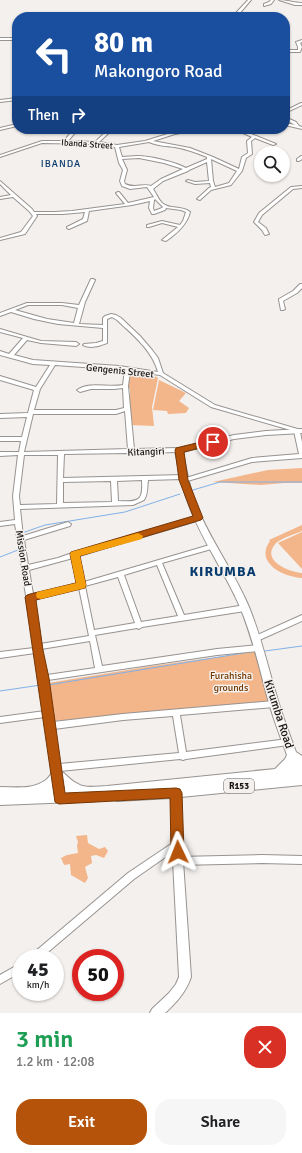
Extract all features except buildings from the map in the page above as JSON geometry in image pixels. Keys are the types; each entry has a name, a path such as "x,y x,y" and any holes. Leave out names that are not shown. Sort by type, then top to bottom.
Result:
{"main road":[{"name":"Kitangiri","path":"179,450 234,437 300,431"},
{"name":"Kirumba Road","path":"179,450 183,478 198,518 230,576 245,608 259,648 274,704 292,754"},
{"path":"292,754 301,773"},
{"path":"277,774 289,762 292,754"},
{"path":"34,791 50,782 56,771 74,788 84,791"},
{"name":"R153","path":"0,792 34,791 59,795 84,791 176,789 277,774 301,773"},
{"name":"R153","path":"0,800 59,795 176,789 301,773"},
{"path":"156,1013 178,993 183,986 185,976 177,844 176,789"}],"street":[{"path":"239,12 250,0"},
{"path":"265,5 272,0"},
{"path":"280,0 294,4 302,4"},
{"path":"0,39 12,40"},
{"path":"290,51 299,51 300,47 298,42 302,41"},
{"path":"0,101 12,100"},
{"path":"290,110 302,105"},
{"path":"290,120 300,127"},
{"path":"290,125 300,127"},
{"path":"0,129 12,126"},
{"path":"65,142 72,134"},
{"path":"96,144 106,134"},
{"name":"Ibanda Street","path":"0,156 38,143 65,142 117,146 150,141 173,134"},
{"path":"247,134 274,144"},
{"path":"199,199 207,191 230,184 240,171 244,157 250,154 249,142 254,137"},
{"path":"150,141 164,145 181,146 240,171"},
{"path":"117,146 122,165 125,170 122,181 123,185 130,188 145,185 150,188 154,198 165,206 181,208 188,212 189,214 175,233 164,240"},
{"path":"120,158 138,157 180,166 187,170"},
{"path":"298,160 302,157"},
{"path":"150,188 162,180 187,170 208,158"},
{"path":"208,158 211,182 214,188"},
{"path":"188,181 195,183 211,182"},
{"path":"0,182 35,214 53,215 87,212 154,198"},
{"path":"267,234 256,221 260,214 292,188 302,187"},
{"path":"118,193 127,204"},
{"path":"0,198 14,196"},
{"path":"154,198 151,208 153,213 164,209 165,206"},
{"path":"69,228 85,220 87,212"},
{"path":"0,239 23,232 34,220 35,214"},
{"path":"149,226 162,222 180,226"},
{"path":"76,325 82,302 92,280"},
{"path":"283,309 281,300 295,292 302,285"},
{"path":"0,315 27,304 62,304 81,307"},
{"path":"12,311 60,324 105,327"},
{"path":"86,345 97,345 105,342 105,318 113,316 119,319 148,348 158,362 161,374"},
{"path":"0,330 41,342 76,344"},
{"path":"10,356 26,338"},
{"name":"Gengenis Street","path":"0,353 33,362 128,369 161,374 213,406 300,431"},
{"path":"21,454 37,389 53,364"},
{"path":"128,369 125,386 131,452"},
{"path":"0,378 37,389"},
{"path":"80,390 87,387 114,389 125,386"},
{"path":"0,416 30,413 116,412 127,409"},
{"path":"60,480 183,478 252,460 302,456 300,431"},
{"path":"0,439 24,439"},
{"name":"Kitangiri","path":"0,454 61,454 179,450"},
{"name":"Mission Road","path":"21,454 17,483 18,522 37,648 44,683 59,795"},
{"path":"60,506 61,454"},
{"path":"114,478 115,504"},
{"path":"17,507 133,503 142,499 144,495 145,478"},
{"path":"26,568 198,518"},
{"path":"0,524 18,522"},
{"path":"21,539 68,524"},
{"path":"30,597 81,585 214,546"},
{"path":"75,554 99,670"},
{"path":"159,563 182,618"},
{"path":"120,574 139,626"},
{"path":"0,655 92,635 245,608"},
{"path":"256,639 302,618"},
{"path":"44,683 99,670 217,652 259,648"},
{"path":"50,726 176,712 274,704"},
{"path":"176,712 183,756"},
{"path":"0,720 48,714"},
{"path":"56,771 288,742"},
{"path":"45,949 131,876 177,844"},
{"path":"178,861 262,859 302,860"},
{"path":"0,980 12,973"}],"green space":[{"path":"130,372 151,374 158,378 152,407 154,426 130,425 130,389 126,388"},
{"path":"159,380 186,393 179,401 189,408 186,413 168,414 167,411 153,410"},
{"path":"302,468 302,483 261,485 213,482 268,470"},
{"path":"302,525 302,531 276,543 272,549 271,555 283,568 302,573 302,578 287,575 273,567 268,562 266,549 270,541 269,540"},
{"path":"302,532 302,569 278,543"},
{"name":"Furahisha grounds","path":"255,652 269,702 54,721 48,683 152,666"},
{"path":"87,835 88,843 99,849 105,847 108,851 104,858 96,855 91,856 92,863 85,867 88,878 85,883 71,875 70,864 64,865 61,858 78,853 78,842 76,836"}],"waterway":[{"path":"193,490 220,482 302,482"},
{"path":"22,533 45,525 125,512 180,494"},
{"path":"0,557 18,550 17,539"},
{"path":"265,651 302,646"},
{"path":"48,685 250,652"},
{"path":"0,691 41,685"}],"slow traffic":[{"path":"41,595 81,585 75,554 138,536"}],"district":[{"name":"IBANDA","path":"61,163"},
{"name":"KIRUMBA","path":"223,571"}],"route":[{"path":"178,852 176,793 59,798 44,678 30,597 81,585 75,554 198,518 184,480 179,450 213,442"}]}
